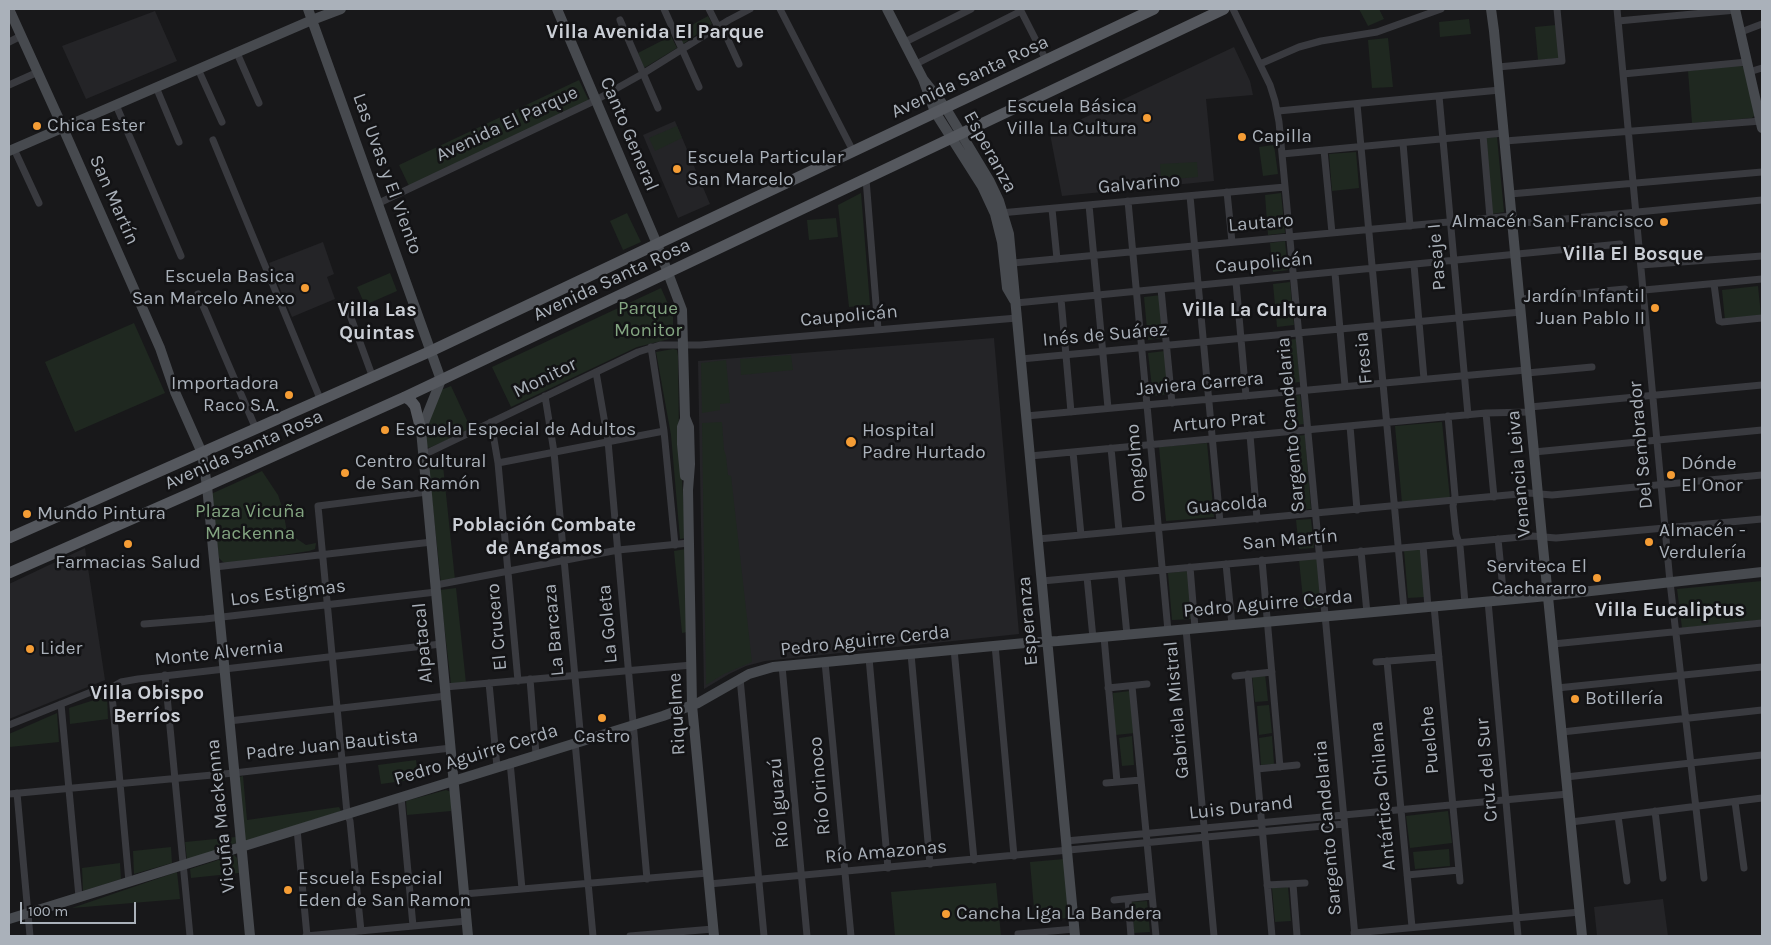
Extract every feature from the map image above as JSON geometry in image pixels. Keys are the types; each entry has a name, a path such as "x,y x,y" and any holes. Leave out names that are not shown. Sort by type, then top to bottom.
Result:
{"main road":[{"name":"Avenida Santa Rosa","path":"9,538 373,378 1154,9"},
{"name":"Avenida Santa Rosa","path":"9,573 405,397 1224,9"},
{"path":"405,397 415,406 421,430"}],"street":[{"path":"9,9 64,128"},
{"name":"Las Uvas y El Viento","path":"308,9 431,351"},
{"path":"39,203 11,150 312,20 342,9"},
{"name":"Canto General","path":"557,9 668,274"},
{"path":"664,9 699,87"},
{"path":"709,9 718,27 724,31 739,64"},
{"name":"Avenida El Parque","path":"379,203 596,100 644,74 750,9"},
{"path":"780,9 853,152"},
{"name":"Esperanza","path":"887,9 940,110 1009,234 1075,933"},
{"path":"905,42 971,9"},
{"name":"Sargento Candelaria","path":"1233,9 1260,64 1278,111 1354,934"},
{"path":"1260,64 1305,45 1377,32 1441,9"},
{"name":"Venancia Leiva","path":"1491,9 1582,936"},
{"path":"1498,67 1562,61 1557,9"},
{"name":"Del Sembrador","path":"1617,9 1670,582 1704,878"},
{"path":"1282,154 1483,135 1504,137 1629,131 1761,118 1736,9 1618,21"},
{"path":"916,64 1020,10 1046,60"},
{"path":"620,20 658,108"},
{"path":"1740,32 1762,24"},
{"path":"9,42 21,36"},
{"path":"237,53 259,103"},
{"path":"1623,74 1748,67 1762,68"},
{"path":"198,69 222,122"},
{"path":"9,85 38,72"},
{"path":"156,88 179,142"},
{"path":"1278,111 1500,90"},
{"name":"Pasaje I","path":"1439,96 1468,415"},
{"name":"Fresia","path":"1357,104 1404,609"},
{"path":"116,105 181,256"},
{"name":"San Martín","path":"64,128 160,348 175,392 202,453"},
{"path":"1483,135 1490,218"},
{"path":"214,140 321,401"},
{"path":"1402,143 1410,226"},
{"path":"1324,150 1332,233"},
{"path":"1510,194 1762,172"},
{"path":"866,180 878,329"},
{"name":"Galvarino","path":"999,213 1286,187"},
{"path":"1227,192 1232,242"},
{"path":"1190,196 1220,522"},
{"name":"Lautaro","path":"1012,263 1490,218 1512,220 1637,212 1762,200"},
{"name":"Ongolmo","path":"1128,202 1168,631"},
{"path":"1089,205 1108,408"},
{"path":"1052,208 1057,258"},
{"name":"Esperanza","path":"999,213 1007,288 1016,303"},
{"name":"Caupolicán","path":"1016,303 1620,244"},
{"path":"1641,265 1762,256"},
{"path":"1414,265 1424,379"},
{"path":"1335,273 1345,386"},
{"name":"Riquelme","path":"668,274 682,310 686,418 689,432 690,464 688,490 692,705 713,933"},
{"path":"1644,290 1762,279"},
{"path":"1236,282 1246,396"},
{"path":"1714,284 1718,317 1721,322 1762,318"},
{"path":"1161,289 1172,402"},
{"path":"1520,299 1625,289"},
{"path":"198,294 256,429"},
{"path":"1061,298 1071,412"},
{"path":"346,304 373,378"},
{"name":"Inés de Suárez","path":"1021,359 1521,312"},
{"name":"Caupolicán","path":"683,344 710,344 1017,318"},
{"name":"Monitor","path":"423,455 651,347 683,344"},
{"path":"651,347 664,431 675,545"},
{"path":"431,351 441,380"},
{"name":"Javiera Carrera","path":"1026,416 1464,375 1592,367"},
{"name":"La Goleta","path":"596,372 608,441 647,878"},
{"name":"Alpatacal","path":"441,380 421,430 468,936"},
{"name":"Arturo Prat","path":"1030,456 1762,385"},
{"name":"La Barcaza","path":"545,396 554,452 575,675 578,742 593,936"},
{"path":"1486,413 1494,497"},
{"path":"1448,416 1456,534 1460,546 1465,603"},
{"name":"El Crucero","path":"491,422 498,463 518,681"},
{"path":"1350,426 1357,510"},
{"path":"1534,452 1762,430"},
{"path":"498,463 664,431"},
{"path":"1250,435 1257,519"},
{"path":"1111,448 1119,531"},
{"path":"1073,452 1081,535"},
{"name":"Vicuña Mackenna","path":"202,453 207,486 250,936"},
{"name":"Guacolda","path":"1038,539 1454,500 1538,493 1552,495 1762,475"},
{"path":"361,931 350,821 347,813 318,506 427,492"},
{"name":"San Martín","path":"1042,581 1458,542 1532,536 1556,538 1762,518"},
{"path":"1498,539 1504,600"},
{"path":"215,567 432,542"},
{"name":"Los Estigmas","path":"144,624 327,605 436,589 508,571 618,550 689,543"},
{"name":"Puelche","path":"1423,546 1439,657 1460,881"},
{"path":"1361,551 1366,613"},
{"path":"1262,560 1280,767"},
{"path":"1226,564 1232,625"},
{"name":"Gabriela Mistral","path":"1190,567 1191,629 1204,828 1214,936"},
{"name":"Pedro Aguirre Cerda","path":"9,919 633,725 692,705 740,678 757,671 782,666 1504,600 1762,572"},
{"path":"1121,574 1127,635"},
{"path":"1087,577 1093,638"},
{"name":"Cruz del Sur","path":"1488,601 1518,936"},
{"path":"1553,644 1762,623"},
{"path":"1104,637 1117,782"},
{"name":"Monte Alvernia","path":"9,725 101,688 114,686 124,681 441,644"},
{"path":"995,646 1014,856"},
{"path":"954,649 974,860"},
{"path":"911,654 930,864"},
{"path":"1376,662 1439,657"},
{"path":"869,658 888,868"},
{"name":"Antártica Chilena","path":"1387,661 1412,927"},
{"name":"Río Orinoco","path":"825,662 851,936"},
{"path":"229,721 337,708 490,683 692,665"},
{"name":"Río Iguazú","path":"782,666 807,936"},
{"path":"1557,688 1762,667"},
{"path":"1234,676 1272,672"},
{"path":"1248,674 1272,936"},
{"path":"165,675 190,936"},
{"path":"740,678 764,936"},
{"name":"El Crucero","path":"530,679 536,754"},
{"path":"490,683 497,767"},
{"path":"1108,688 1147,684"},
{"path":"114,686 112,695 129,882"},
{"path":"1132,686 1156,936"},
{"path":"60,704 79,897"},
{"path":"1562,732 1762,710"},
{"name":"Padre Juan Bautista","path":"13,793 234,772 451,748"},
{"path":"1566,777 1762,755"},
{"path":"510,762 522,889"},
{"path":"1257,769 1297,765"},
{"path":"1106,783 1141,780"},
{"path":"13,793 30,936"},
{"name":"Luis Durand","path":"1067,846 1146,834 1568,794"},
{"path":"401,796 413,926"},
{"path":"1571,822 1762,798"},
{"path":"1735,802 1744,868"},
{"path":"1655,811 1663,878"},
{"path":"1618,816 1627,881"},
{"name":"Luis Durand","path":"1067,846 1147,843 1344,824"},
{"path":"297,829 307,936 467,921"},
{"name":"Río Amazonas","path":"709,884 1014,856 1067,846"},
{"path":"1407,875 1458,870"},
{"path":"464,894 708,873"},
{"path":"1267,886 1305,883"},
{"path":"1293,884 1297,936"},
{"path":"1114,900 1152,896"},
{"path":"1128,899 1131,936"},
{"path":"1354,934 1580,912"},
{"path":"630,936 713,933"},
{"path":"1018,934 1075,933"}],"shaded area":[{"path":"155,11 177,61 86,99 62,46"},
{"name":"Escuela Básica Villa La Cultura","path":"1234,47 1250,81 1253,95 1206,99 1214,181 1062,196 1050,134"},
{"name":"Escuela Particular San Marcelo","path":"675,121 710,204 678,218 643,135"},
{"name":"Escuela Basica San Marcelo Anexo","path":"323,242 334,274 327,277 335,299 292,317 269,263"},
{"name":"Hospital Padre Hurtado","path":"994,338 1019,634 765,661 746,666 704,689 698,361"},
{"path":"85,548 105,680 9,719 9,584"},
{"path":"1663,899 1668,936 1597,936 1594,907"}],"green space":[{"path":"1359,9 1379,9 1384,19 1368,26"},
{"path":"708,16 712,24 683,44 677,33"},
{"path":"1469,19 1471,34 1440,37 1439,22"},
{"path":"1556,25 1560,58 1538,60 1535,27"},
{"path":"671,36 677,48 644,68 638,53"},
{"path":"1388,38 1393,87 1372,88 1368,40"},
{"path":"1740,65 1745,68 1755,115 1752,118 1692,123 1688,71"},
{"path":"579,80 589,101 409,186 399,165"},
{"path":"677,126 682,138 655,151 649,138"},
{"path":"1497,137 1504,212 1492,214 1485,138"},
{"path":"1274,145 1278,174 1263,176 1259,147"},
{"path":"1356,152 1359,188 1332,191 1329,154"},
{"path":"1197,162 1198,177 1161,180 1160,164"},
{"path":"861,193 870,305 849,307 838,205"},
{"path":"1281,193 1285,233 1268,235 1265,195"},
{"path":"627,213 641,242 623,250 610,221"},
{"path":"836,218 838,237 809,240 807,220"},
{"path":"1285,241 1288,270 1273,272 1270,243"},
{"path":"390,273 397,291 365,305 357,287"},
{"path":"1290,282 1294,325 1277,327 1273,284"},
{"path":"1758,286 1761,316 1725,320 1722,290"},
{"name":"Parque Monitor","path":"661,288 673,315 673,338 637,347 511,407 492,367"},
{"path":"1161,295 1165,338 1148,340 1144,297"},
{"path":"134,323 165,393 75,432 45,362"},
{"path":"1296,339 1300,382 1283,384 1278,341"},
{"path":"677,350 678,356 679,437 686,538 680,539 671,435 656,352"},
{"path":"1165,351 1170,394 1153,396 1148,353"},
{"path":"791,355 793,370 741,375 740,359"},
{"path":"726,360 730,403 720,404 720,410 702,413 701,363"},
{"path":"451,386 471,429 429,448 427,447 426,428 441,390"},
{"path":"1300,395 1304,424 1288,426 1285,397"},
{"path":"722,422 728,475 731,476 752,662 724,674 706,685 702,423"},
{"path":"1442,422 1450,498 1402,503 1395,426"},
{"path":"1305,435 1311,509 1295,511 1288,437"},
{"path":"1207,443 1214,517 1166,521 1159,447"},
{"path":"442,456 455,580 441,584 428,461"},
{"name":"Plaza Vicuña Mackenna","path":"262,471 278,495 287,532 306,545 316,543 315,549 227,564 219,558 211,494"},
{"path":"1311,519 1314,548 1299,549 1296,520"},
{"path":"1421,548 1425,597 1408,598 1404,550"},
{"path":"686,549 687,632 682,633 674,551"},
{"path":"1317,558 1322,607 1304,609 1299,560"},
{"path":"1188,571 1192,619 1172,620 1168,573"},
{"path":"1762,581 1762,620 1682,628 1677,589"},
{"path":"456,588 466,683 451,684 440,590"},
{"path":"1265,674 1268,701 1255,702 1252,675"},
{"path":"1130,691 1135,733 1115,735 1113,693"},
{"path":"107,696 108,719 70,724 69,708"},
{"path":"1269,705 1272,733 1259,735 1257,706"},
{"path":"57,713 59,742 9,747 9,734"},
{"path":"1132,736 1134,765 1122,766 1119,738"},
{"path":"1272,736 1274,764 1261,765 1259,738"},
{"path":"416,760 418,779 381,784 378,765"},
{"path":"243,776 247,820 339,807 341,811 247,841 244,840 239,777"},
{"path":"446,790 451,792 451,811 407,815 406,801"},
{"path":"1448,811 1452,843 1410,848 1406,816"},
{"path":"236,837 236,843 187,860 185,842"},
{"path":"171,847 172,863 134,874 133,851"},
{"path":"1449,849 1450,866 1415,869 1413,852"},
{"path":"234,855 237,858 239,873 191,878 190,869"},
{"path":"1064,859 1069,918 1035,921 1030,862"},
{"path":"120,863 121,879 83,891 82,868"},
{"path":"177,872 180,899 72,908"},
{"name":"Cancha Liga La Bandera","path":"996,883 1001,936 895,936 891,892"},
{"path":"1288,887 1291,921 1275,922 1272,888"},
{"path":"1147,901 1150,932 1134,933 1132,902"}],"place":[{"name":"Escuela Básica Villa La Cultura","path":"1147,118"},
{"name":"Chica Ester","path":"37,126"},
{"name":"Capilla","path":"1242,137"},
{"name":"Escuela Particular San Marcelo","path":"677,169"},
{"name":"Almacén San Francisco","path":"1664,222"},
{"name":"Escuela Basica San Marcelo Anexo","path":"305,288"},
{"name":"Jardín Infantil Juan Pablo II","path":"1655,308"},
{"name":"Importadora Raco S.A.","path":"289,395"},
{"name":"Escuela Especial de Adultos","path":"385,430"},
{"name":"Hospital Padre Hurtado","path":"851,442"},
{"name":"Centro Cultural de San Ramón","path":"345,473"},
{"name":"Dónde El Onor","path":"1671,475"},
{"name":"Mundo Pintura","path":"27,514"},
{"name":"Almacén - Verdulería","path":"1649,542"},
{"name":"Farmacias Salud","path":"128,544"},
{"name":"Serviteca El Cachararro","path":"1597,578"},
{"name":"Lider","path":"30,649"},
{"name":"Botillería","path":"1575,699"},
{"name":"Castro","path":"602,718"},
{"name":"Escuela Especial Eden de San Ramon","path":"288,890"},
{"name":"Cancha Liga La Bandera","path":"946,914"}],"district":[{"name":"Villa Avenida El Parque","path":"655,32"},
{"name":"Villa El Bosque","path":"1633,254"},
{"name":"Villa La Cultura","path":"1255,310"},
{"name":"Villa Las Quintas","path":"377,322"},
{"name":"Población Combate de Angamos","path":"544,536"},
{"name":"Villa Eucaliptus","path":"1670,610"},
{"name":"Villa Obispo Berríos","path":"147,704"}]}
